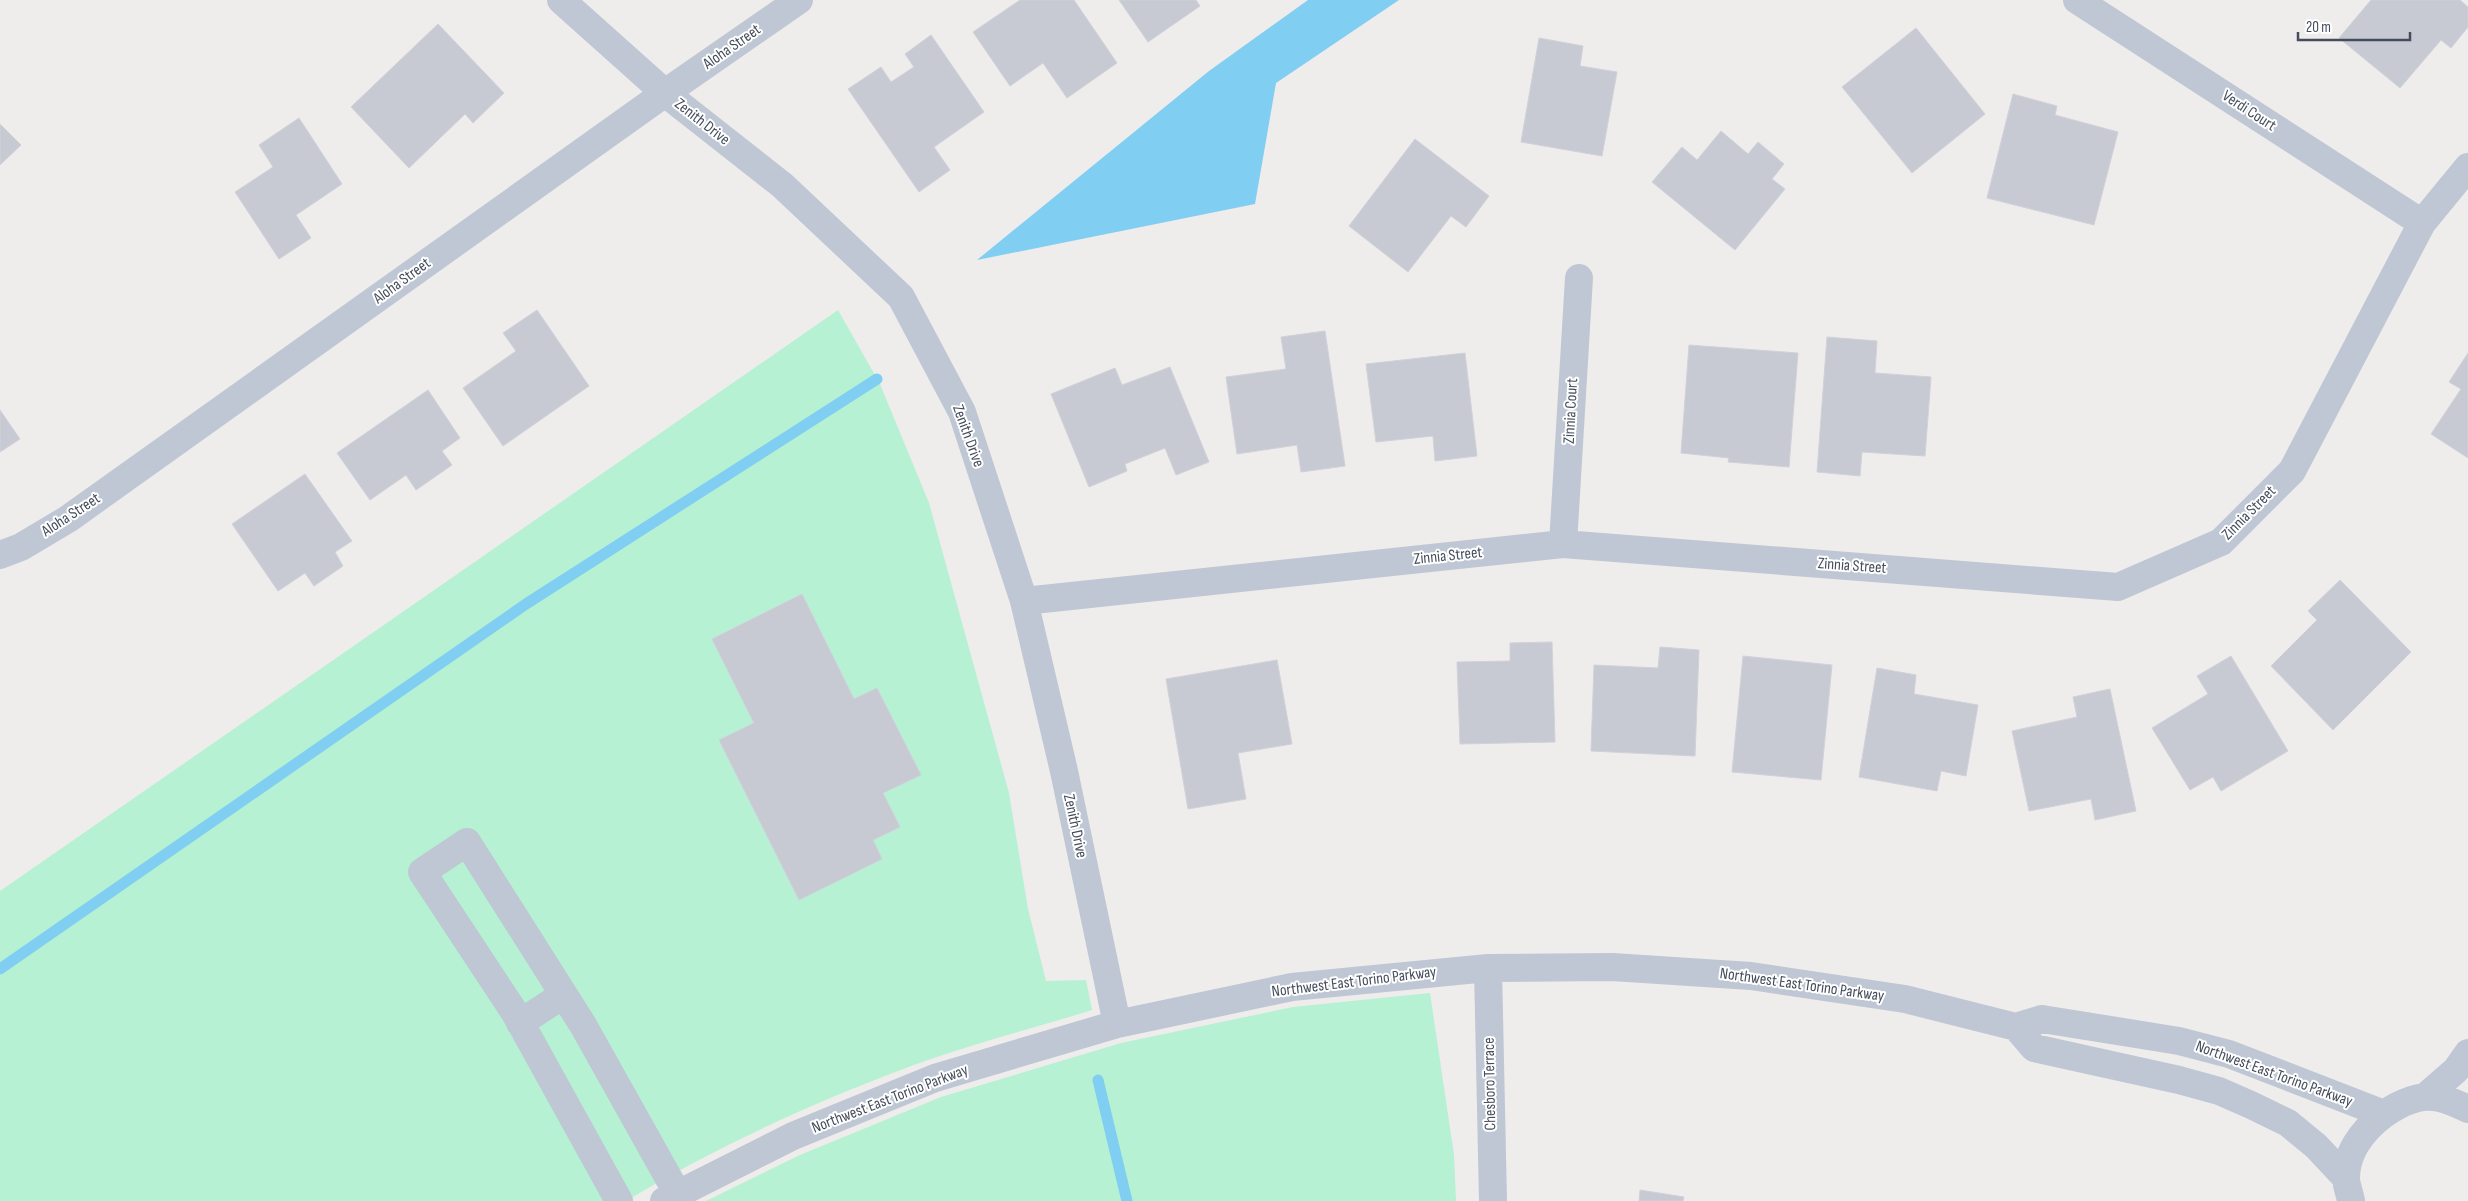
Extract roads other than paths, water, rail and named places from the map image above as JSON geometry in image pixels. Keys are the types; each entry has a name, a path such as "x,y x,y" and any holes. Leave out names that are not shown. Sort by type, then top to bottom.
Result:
{"street":[{"name":"Zenith Drive","path":"561,0 666,93 782,185 902,297 962,412 1024,601 1064,772 1117,1024"},
{"name":"Aloha Street","path":"0,555 21,547 68,519 799,0"},
{"name":"Verdi Court","path":"2077,0 2422,223"},
{"name":"Zinnia Street","path":"1024,601 1563,544 2118,587 2221,542 2292,471 2422,223 2468,167"},
{"name":"Zinnia Court","path":"1563,544 1579,278"},
{"path":"619,1201 520,1023 422,872 467,842 583,1025 671,1197"},
{"name":"Northwest East Torino Parkway","path":"671,1197 793,1136 935,1078 1117,1024 1292,987 1488,968 1612,967 1751,976 1905,999 2016,1027 2042,1019 2179,1041 2228,1054 2384,1114"},
{"name":"Chesboro Terrace","path":"1488,968 1493,1201"},
{"path":"520,1023 563,995"},
{"path":"2016,1027 2034,1048 2187,1082 2220,1091 2251,1105 2288,1124 2316,1146 2349,1190"},
{"path":"2349,1190 2351,1156 2363,1134 2384,1114 2406,1103 2425,1097 2456,1070 2468,1053"},
{"path":"2425,1097 2449,1100 2468,1110"}],"water":[{"path":"1308,0 1399,0 1276,83 1255,204 977,260 1209,71"}],"waterway":[{"path":"0,969 526,604 877,379"},
{"path":"1098,1080 1127,1201"}]}
